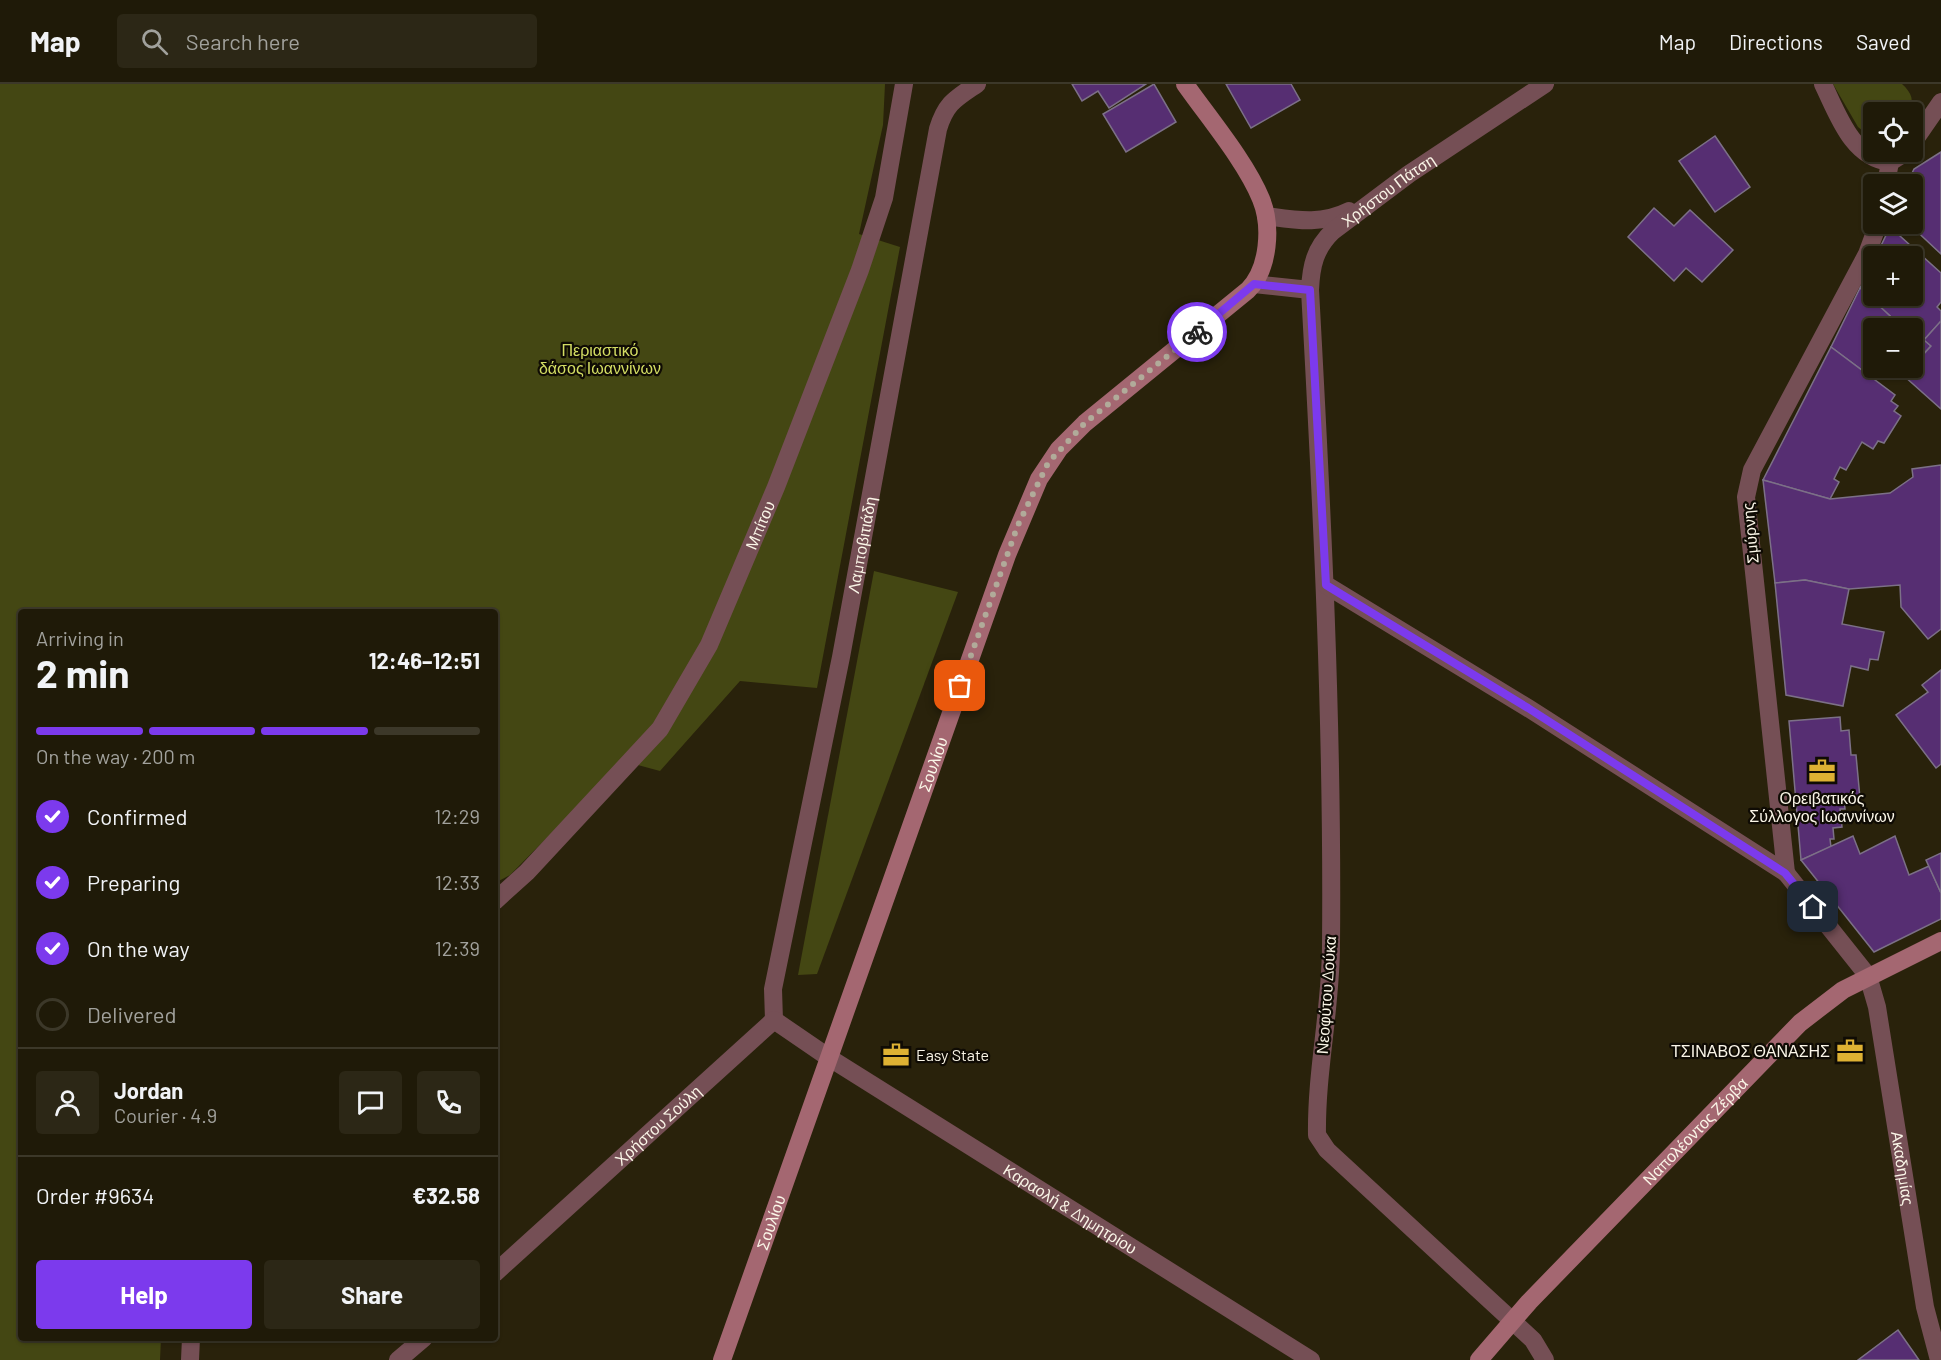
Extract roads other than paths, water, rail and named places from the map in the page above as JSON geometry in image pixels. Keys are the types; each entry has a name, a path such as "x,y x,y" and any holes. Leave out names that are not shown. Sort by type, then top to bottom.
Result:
{"main road":[{"path":"1185,84 1253,183 1266,216 1266,250 1254,284"},
{"name":"Σουλίου","path":"722,1360 1007,555 1039,479 1059,449 1078,429 1254,284"},
{"name":"Ναπολέοντος Ζέρβα","path":"1479,1360 1511,1322 1800,1023 1820,1006 1868,976 1941,941"}],"street":[{"name":"Μπίτου","path":"498,898 527,873 660,729 708,645 785,465 860,270 886,188 904,84"},
{"name":"Λαμποβιτιάδη","path":"774,1020 773,989 844,645 938,129 944,110 950,103 977,84"},
{"name":"Χρήστου Πάτση","path":"1310,290 1314,259 1328,236 1409,174 1545,84"},
{"path":"1823,84 1857,146 1863,151"},
{"path":"1923,128 1941,102"},
{"path":"1888,174 1890,162"},
{"path":"1266,216 1311,222 1331,218 1360,205 1409,174"},
{"name":"Σμύρνης","path":"1785,873 1746,497 1752,470 1867,254 1874,234"},
{"path":"1254,284 1310,290"},
{"name":"Νεοφύτου Δούκα","path":"1310,290 1326,585 1331,949 1317,1135 1327,1150 1511,1322"},
{"path":"1326,585 1528,708 1785,873 1868,976"},
{"name":"Ακαδημίας","path":"1868,976 1877,1007 1925,1307 1939,1360"},
{"path":"774,1020 828,1057"},
{"name":"Χρήστου Σούλη","path":"498,1270 774,1020"},
{"name":"Καραολή & Δημητρίου","path":"828,1057 1311,1360"},
{"path":"1511,1322 1533,1340 1545,1360"},
{"path":"190,1360 191,1341"},
{"path":"398,1360 419,1347"}],"place":[{"name":"Ορειβατικός Σύλλογος Ιωαννίνων","path":"1822,771"},
{"name":"ΤΣΙΝΑΒΟΣ ΘΑΝΑΣΗΣ","path":"1850,1051"},
{"name":"Easy State","path":"896,1055"}],"park label":[{"name":"Περιαστικό δάσος Ιωαννίνων","path":"600,359"}]}
